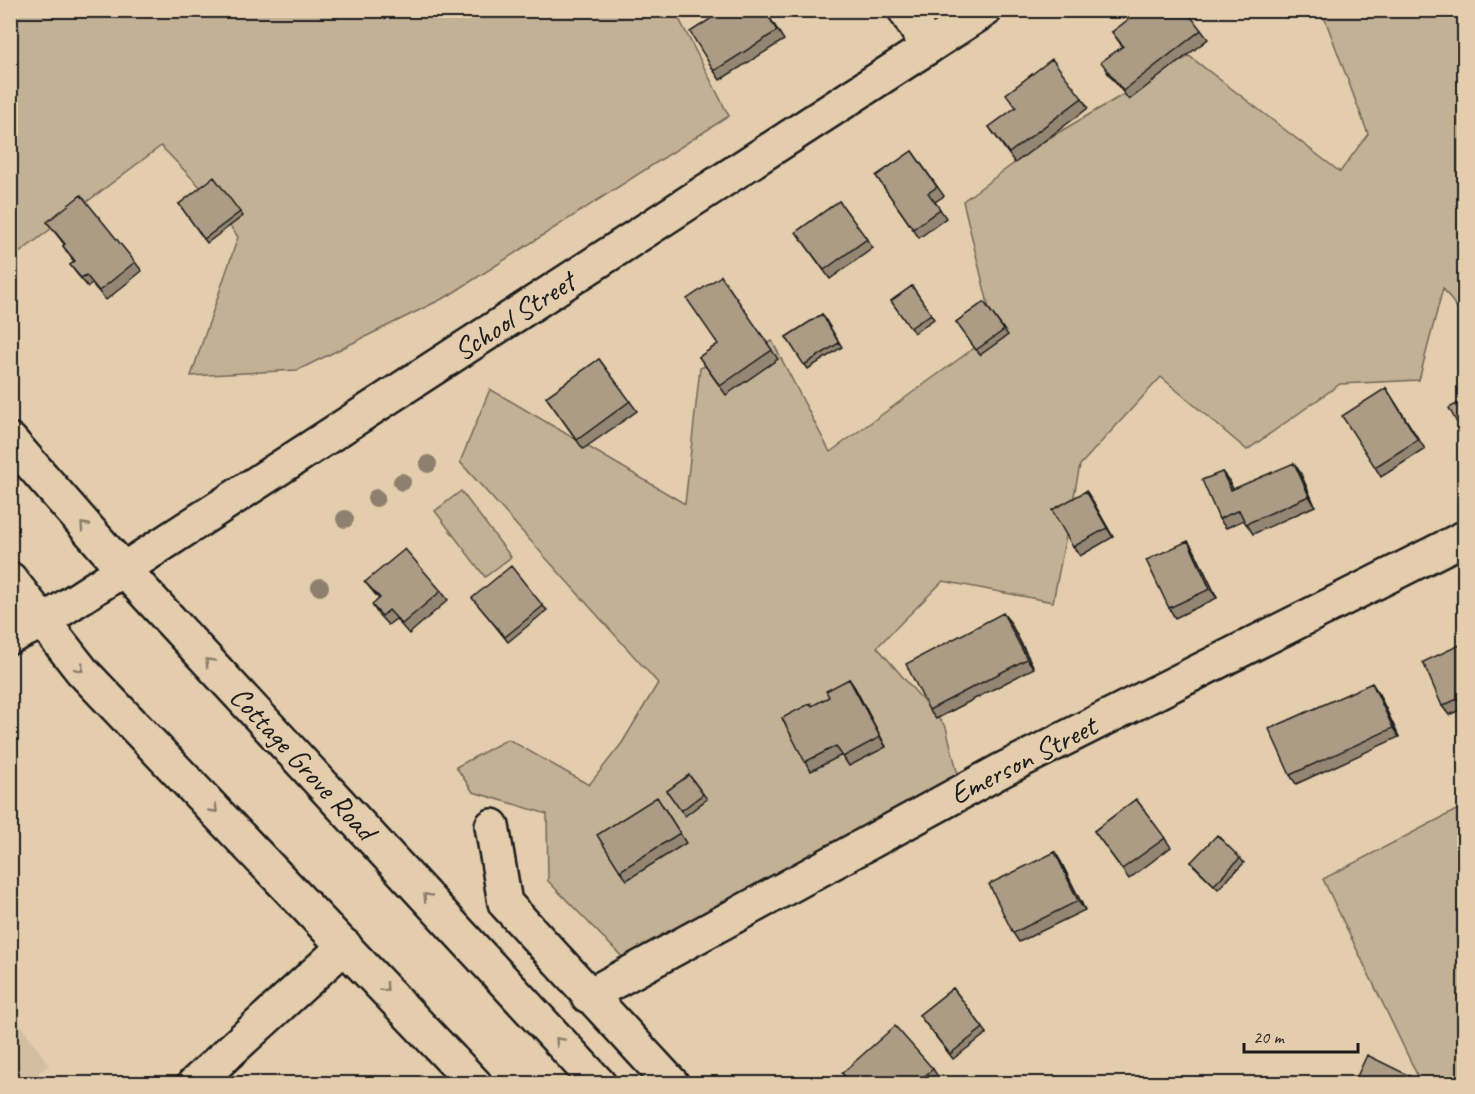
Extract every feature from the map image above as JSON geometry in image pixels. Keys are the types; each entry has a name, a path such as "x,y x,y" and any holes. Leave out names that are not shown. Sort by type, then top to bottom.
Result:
{"main road":[{"path":"905,10 928,47"},
{"name":"School Street","path":"10,637 44,621 985,10"},
{"name":"Cottage Grove Road","path":"10,440 123,569 599,1083"},
{"name":"Emerson Street","path":"588,996 1002,770 1464,538"},
{"path":"10,579 82,671 476,1083"},
{"path":"492,825 505,903 588,996 672,1083"},
{"path":"194,1083 345,946"}],"shaded area":[{"path":"11,11 675,11 729,116 448,296 298,370 191,376 238,237 206,193 161,146 11,259"},
{"path":"1322,11 1464,11 1464,318 1443,288 1419,380 1340,384 1247,450 1161,377 1080,465 1053,602 943,581 877,647 946,727 962,791 635,970 548,881 547,814 473,792 456,767 508,739 589,785 622,743 658,683 460,462 490,389 685,504 700,368 772,341 830,452 995,333 963,201 1044,141 1189,56 1340,172 1368,134"},
{"path":"461,491 511,557 485,577 435,511"},
{"path":"1464,806 1464,1083 1421,1083 1323,879"},
{"path":"11,1011 49,1065 26,1083 11,1083"}],"building":[{"path":"724,10 765,10 777,31 714,71 690,32"},
{"path":"1141,10 1186,10 1201,30 1123,91 1101,62 1123,46 1112,32"},
{"path":"1052,59 1082,98 1009,153 989,127 1016,107 1006,94"},
{"path":"912,151 937,187 928,193 940,209 913,229 876,176"},
{"path":"214,177 240,212 204,239 179,204"},
{"path":"81,195 135,262 99,291 86,275 81,278 70,265 75,261 47,222"},
{"path":"839,201 867,239 824,270 796,232"},
{"path":"721,276 772,350 720,386 699,357 718,344 687,299"},
{"path":"912,286 931,314 910,328 891,301"},
{"path":"984,302 1004,330 976,350 956,322"},
{"path":"822,314 839,343 804,365 786,337"},
{"path":"599,359 630,401 577,440 546,397"},
{"path":"1386,388 1418,440 1375,467 1342,416"},
{"path":"1464,400 1464,436 1449,408"},
{"path":"1294,463 1309,496 1246,524 1239,510 1219,519 1202,480 1222,472 1231,490"},
{"path":"1086,491 1107,528 1073,547 1052,510"},
{"path":"1188,541 1210,589 1169,608 1146,560"},
{"path":"405,549 441,591 402,624 389,610 382,616 372,605 380,598 365,582"},
{"path":"511,566 543,606 505,637 472,598"},
{"path":"1003,613 1027,659 929,710 906,664"},
{"path":"1464,643 1464,696 1442,706 1423,662"},
{"path":"849,679 880,737 843,757 836,746 805,762 782,718 811,703 812,706 829,697 826,691"},
{"path":"1372,683 1393,728 1290,775 1269,729"},
{"path":"689,775 703,794 681,811 667,791"},
{"path":"657,797 680,833 620,871 597,835"},
{"path":"1136,799 1165,838 1122,869 1094,831"},
{"path":"1217,835 1240,858 1214,885 1191,862"},
{"path":"1055,852 1078,901 1013,933 989,884"},
{"path":"953,988 983,1028 950,1054 919,1015"},
{"path":"895,1026 933,1069 916,1083 846,1083 849,1081 842,1073"},
{"path":"1367,1055 1410,1076 1406,1083 1354,1083"}]}
